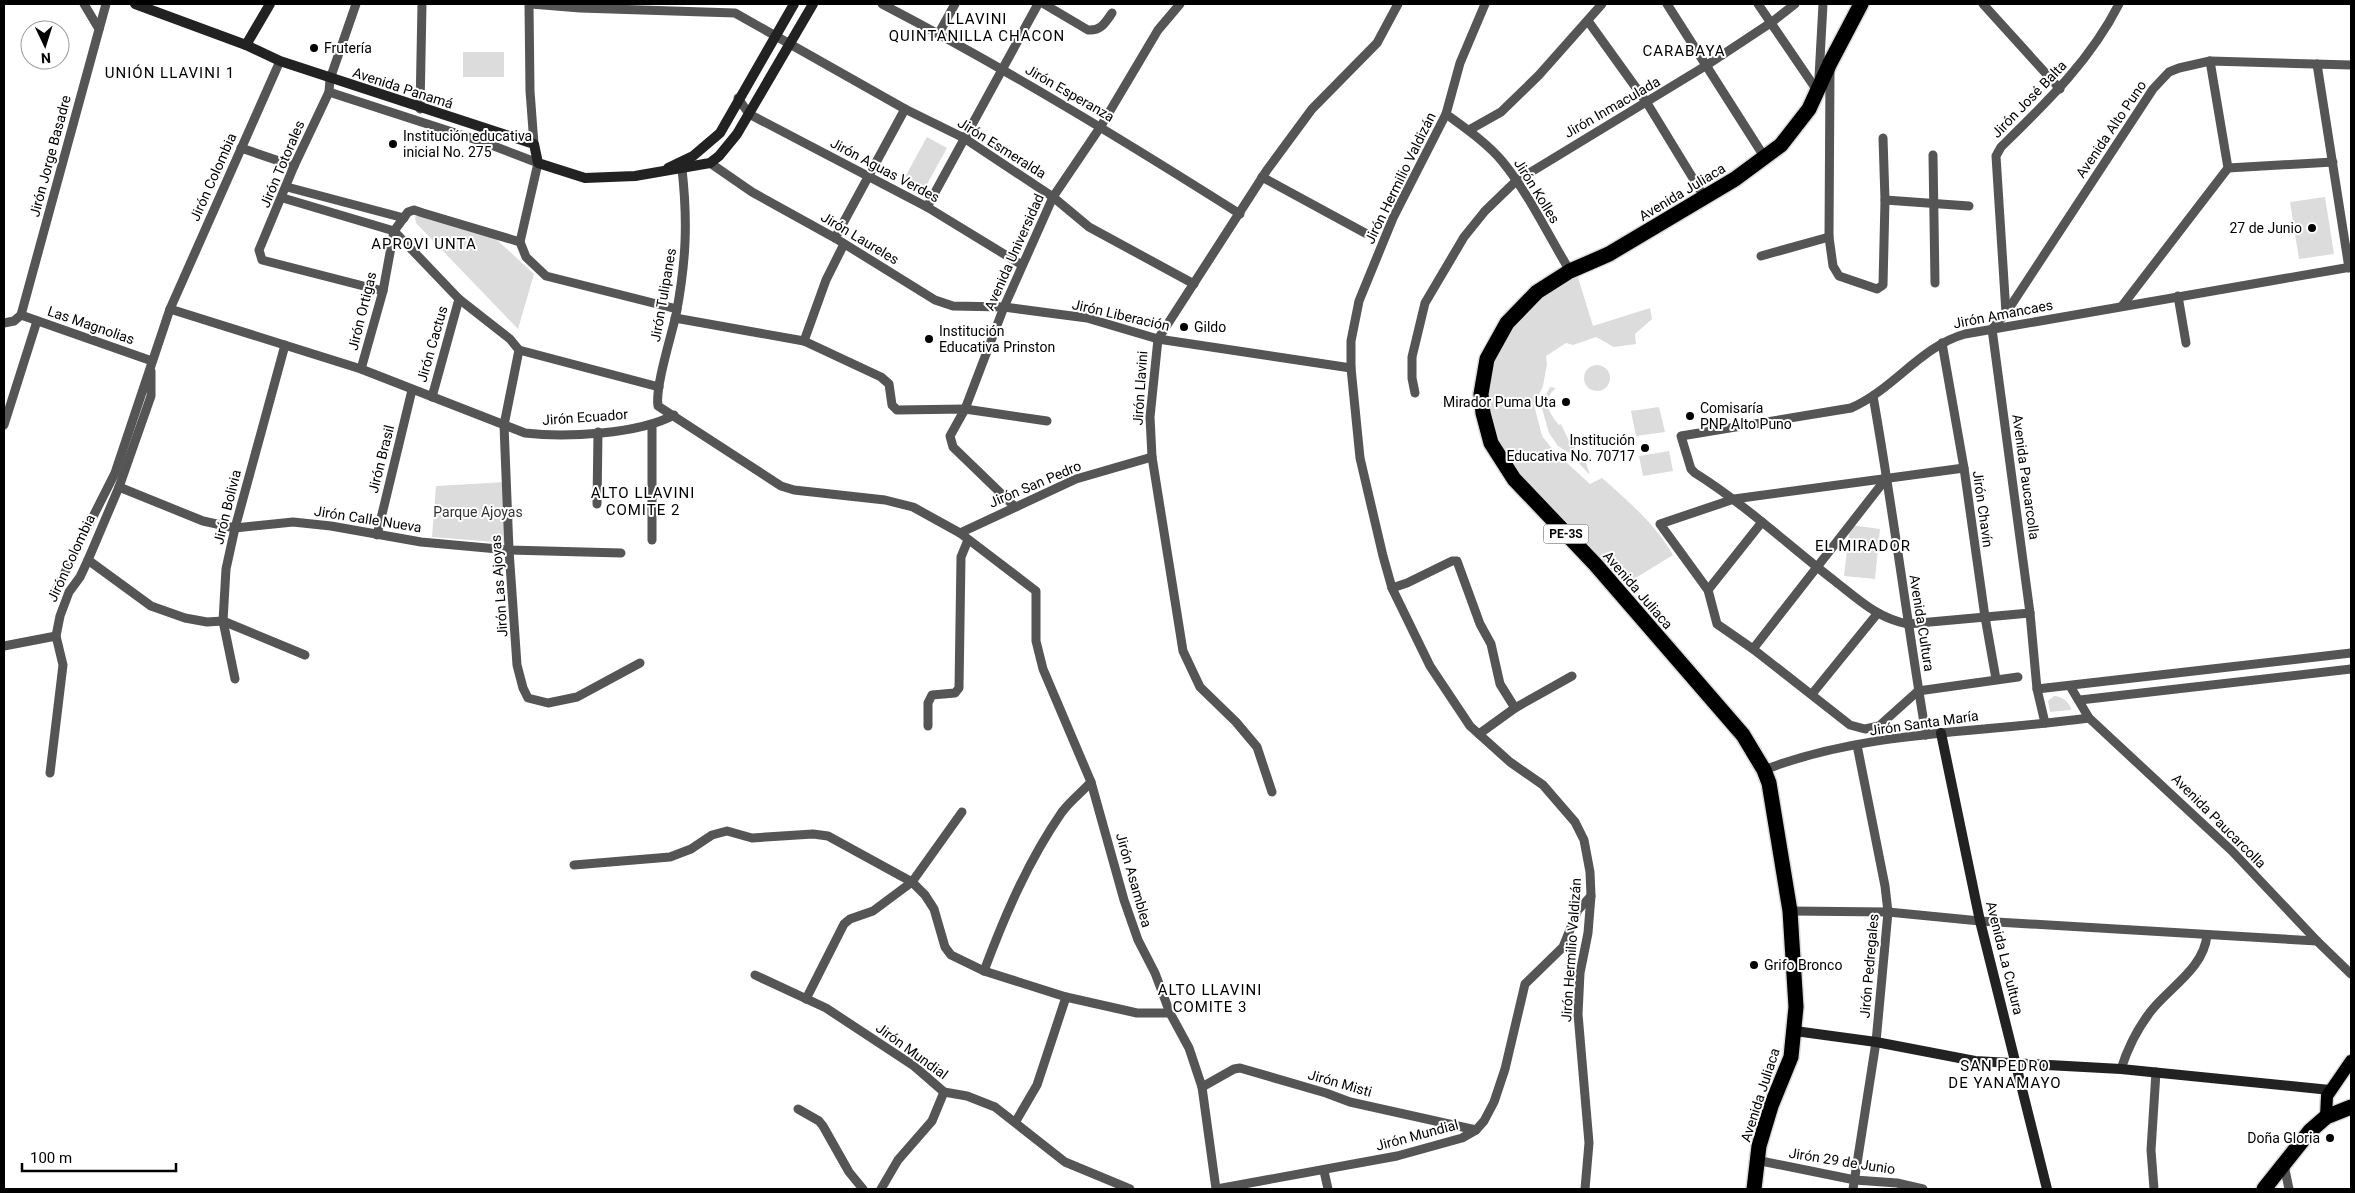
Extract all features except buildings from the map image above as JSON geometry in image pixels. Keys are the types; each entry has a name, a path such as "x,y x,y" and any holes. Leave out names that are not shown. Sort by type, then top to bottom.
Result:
{"highway":[{"name":"Avenida Juliaca","path":"1754,1189 1756,1160 1772,1106 1792,1056 1795,1031 1794,962 1790,911 1773,798 1764,770 1743,735 1595,564 1514,479 1491,443 1483,413 1481,394 1487,359 1507,323 1526,301 1550,283 1609,254 1705,198 1765,158 1791,133 1809,109 1830,63 1861,4"},
{"path":"2264,1189 2300,1142 2326,1117 2351,1108"}],"main road":[{"path":"2326,1117 2326,1103 2330,1090 2351,1061"}],"street":[{"path":"84,4 99,29"},
{"name":"Jirón Jorge Basadre","path":"21,315 106,4"},
{"name":"Avenida Panamá","path":"135,4 246,45 280,61 330,79 534,144"},
{"path":"246,45 270,4"},
{"name":"Jirón Totorales","path":"356,4 330,79 329,92 294,166 287,187 259,250 262,260 383,291"},
{"path":"420,109 422,4"},
{"path":"530,4 530,91 534,144 538,163 520,242 526,257 546,276 676,314 804,341 881,377 889,384 892,406 897,410 965,409 1047,421"},
{"name":"Jirón Esmeralda","path":"530,4 649,7 735,13 905,110 964,138 1052,197 1089,227 1194,284"},
{"name":"Avenida Panamá","path":"658,174 693,156 720,132 794,4"},
{"path":"710,163 719,156 737,134 813,4"},
{"name":"Jirón Esperanza","path":"882,4 939,33 1101,126 1240,214"},
{"path":"939,33 955,4"},
{"path":"927,207 1038,4"},
{"path":"1044,4 1088,30 1095,31 1102,27 1112,13"},
{"name":"Avenida Universidad","path":"1014,506 953,447 950,436 965,409 1004,308 1052,197 1114,106 1158,30 1180,4"},
{"name":"Jirón Llavini","path":"1272,792 1258,747 1236,722 1200,687 1184,651 1152,457 1150,409 1158,339 1262,177 1312,109 1377,43 1398,4"},
{"name":"Jirón Hermilio Valdizán","path":"1485,4 1460,63 1446,114 1396,211 1358,301 1351,341 1350,368 1361,465 1392,588 1430,666 1470,726 1510,762 1543,785 1575,822 1585,848 1590,872 1591,896 1588,933 1580,973 1578,1014 1589,1143 1586,1189"},
{"path":"1469,130 1501,112 1539,75 1602,4"},
{"path":"1667,4 1765,158"},
{"path":"1758,4 1818,92"},
{"name":"Jirón Inmaculada","path":"1415,393 1412,378 1412,357 1425,304 1464,236 1485,211 1516,181 1707,65 1772,22 1795,4"},
{"path":"1818,92 1822,52 1823,4"},
{"path":"1982,4 2060,90"},
{"name":"Jirón José Balta","path":"2006,313 1996,156 2001,147 2060,90 2092,49 2120,4"},
{"path":"1588,21 1647,103 1705,198"},
{"name":"Jirón Colombia","path":"54,594 115,473 170,309 280,61"},
{"path":"2122,306 2228,168 2210,61"},
{"name":"Avenida Alto Puno","path":"1992,329 2006,313 2153,89 2170,72 2210,61 2351,65"},
{"path":"1830,63 1829,238 1833,266 1839,276 1877,289 1882,288 1885,200 1883,138"},
{"path":"2317,64 2350,267"},
{"name":"Avenida Panamá","path":"329,92 486,143 538,163 585,178 658,174 710,163"},
{"path":"738,98 748,114"},
{"path":"835,238 905,110"},
{"name":"Jirón Aguas Verdes","path":"748,114 927,207 1022,265"},
{"name":"Jirón Kolles","path":"1446,114 1469,130 1501,160 1516,181 1570,272"},
{"path":"241,148 294,166"},
{"path":"1933,154 1935,283"},
{"path":"2228,168 2333,162"},
{"name":"Jirón Laureles","path":"710,163 752,192 835,238 935,300 953,306 1004,308"},
{"name":"Jirón Tulipanes","path":"674,415 658,406 659,386 676,314 686,252 687,214 682,170"},
{"path":"1262,177 1364,233"},
{"path":"287,187 404,218"},
{"path":"282,198 394,231 459,299 510,339 519,350 659,386"},
{"path":"1885,200 1969,206"},
{"path":"394,231 408,212 414,210 520,242"},
{"name":"Jirón Ortigas","path":"361,369 383,291 394,231"},
{"path":"1761,256 1829,238"},
{"path":"804,341 826,280 844,244"},
{"name":"Jirón Amancaes","path":"1734,499 1691,469 1682,436 1851,408 1873,396 1942,343 1960,336 2350,267"},
{"path":"2178,296 2186,343"},
{"name":"Jirón Cactus","path":"432,397 459,299"},
{"name":"Jirón Liberación","path":"1004,308 1087,318 1158,339 1350,368"},
{"name":"Jirón Ecuador","path":"170,309 361,369 525,433 546,436 598,432 652,425 674,415"},
{"path":"4,323 14,321 21,315"},
{"name":"Las Magnolias","path":"21,315 152,361"},
{"path":"4,426 37,321"},
{"name":"Avenida Paucarcolla","path":"1992,329 2030,613 2037,689 2044,723"},
{"name":"Jirón Chavín","path":"1942,343 1964,468 1984,617 1996,680"},
{"name":"Jirón Bolivia","path":"235,679 223,621 226,569 235,528 285,345"},
{"name":"Jirón Las Ajoyas","path":"519,350 504,425 509,550 517,665 523,688 528,698 548,703 577,698 640,662"},
{"name":"Jirón Colombia","path":"50,773 63,665 56,636 60,616 69,592 80,577 88,560 119,487 151,396 152,361"},
{"name":"Jirón Brasil","path":"377,535 412,390"},
{"name":"Avenida Cultura","path":"1873,396 1926,735"},
{"path":"674,415 782,486 794,490 885,500 913,507 960,533 968,540 961,557 959,688 955,693 932,695 928,703 928,726"},
{"path":"652,425 652,540"},
{"path":"597,504 598,432"},
{"name":"Jirón San Pedro","path":"960,533 1014,506 1076,479 1152,457"},
{"path":"1964,468 1734,499 1660,524 1708,590 1717,624 1753,649 1850,725 1865,730 1879,726 1918,691 2018,677"},
{"path":"1753,649 1886,480"},
{"name":"Jirón Calle Nueva","path":"119,487 203,521 235,528 293,522 331,526 421,542 509,550 620,553"},
{"path":"1734,499 1816,567 1877,614 1895,622 1908,624 2030,613"},
{"path":"1708,590 1762,522"},
{"name":"Jirón Asamblea","path":"968,540 1026,581 1038,594 1036,641 1043,670 1091,782 1124,900 1138,940 1155,973 1170,1013 1189,1048 1202,1087 1216,1189"},
{"path":"88,560 151,606 185,618 207,622 223,621 305,655"},
{"path":"1392,588 1407,583 1452,561 1457,561 1480,624 1490,644 1500,684 1515,708"},
{"path":"1812,694 1877,614"},
{"path":"4,646 56,636"},
{"path":"2037,689 2351,653"},
{"path":"2080,700 2351,669"},
{"path":"1479,734 1515,708 1572,676"},
{"name":"Avenida Paucarcolla","path":"2070,686 2090,718 2232,851 2316,941 2351,974"},
{"name":"Jirón Santa María","path":"1764,770 1799,757 1857,745 1941,732 2090,718"},
{"name":"Avenida La Cultura","path":"1941,732 1980,921 2047,1189"},
{"name":"Jirón Pedregales","path":"1853,1189 1876,1042 1888,912 1885,886 1857,745"},
{"path":"984,970 1008,908 1039,850 1063,811 1091,782"},
{"path":"806,999 844,924 850,919 873,911 912,882 962,812"},
{"path":"574,864 670,857 691,849 712,835 727,831 752,838 813,834 828,836 912,882 925,895 934,909 948,952 984,970 1066,998 1137,1013 1170,1013"},
{"name":"Jirón Mundial","path":"1216,1189 1324,1171 1397,1156 1462,1138 1476,1130 1484,1121 1494,1102 1506,1069 1525,984 1563,947 1578,910 1591,896"},
{"path":"1790,911 1888,912 1980,921 2316,941"},
{"path":"2122,1069 2128,1045 2138,1028 2164,996 2198,961 2205,950 2207,935"},
{"name":"Jirón Mundial","path":"755,975 826,1008 914,1066 944,1092 981,1101 995,1107 1065,1162 1130,1189"},
{"path":"1016,1122 1037,1085 1066,998"},
{"path":"1795,1031 1876,1042 1975,1061 2122,1069 2330,1090"},
{"name":"Jirón Misti","path":"1202,1087 1234,1068 1240,1068 1326,1093 1350,1102 1476,1130"},
{"path":"2154,1189 2151,1150 2156,1072"},
{"path":"882,1189 898,1160 932,1121 944,1092"},
{"path":"798,1110 819,1121 849,1172 863,1189"},
{"name":"Jirón 29 de Junio","path":"1756,1160 1855,1180 1897,1183 1923,1189"},
{"path":"2284,1165 2290,1189"},
{"path":"1324,1171 1328,1189"}],"green space":[{"path":"463,52 504,52 504,77 463,77"},
{"path":"927,137 947,148 925,188 905,177"},
{"name":"27 de Junio","path":"2325,197 2334,254 2299,259 2290,202"},
{"path":"419,214 496,239 534,274 518,329 416,223 415,217"},
{"path":"1576,271 1593,326 1650,308 1652,319 1635,334 1636,344 1614,347 1596,337 1573,345 1566,343 1546,356 1547,364 1543,386 1534,405 1542,436 1554,451 1590,484 1602,478 1650,524 1673,555 1616,590 1574,544 1499,448 1492,427 1489,402 1490,377 1496,354 1526,306"},
{"path":"1597,365 1606,369 1610,378 1606,387 1597,391 1588,387 1584,378 1588,369"},
{"path":"1550,387 1556,388 1551,393 1548,402 1552,416 1559,425 1561,424 1569,441 1572,440 1574,448 1586,463 1590,475 1568,452 1558,446 1549,433 1541,405"},
{"path":"1659,407 1665,432 1636,436 1631,411"},
{"path":"1669,451 1673,471 1643,476 1639,456"},
{"name":"Parque Ajoyas","path":"505,482 508,543 432,537 436,486"},
{"path":"1850,525 1880,529 1875,579 1844,576"},
{"path":"2054,696 2065,700 2071,707 2071,710 2050,712 2048,701"}],"place":[{"name":"Frutería","path":"314,48"},
{"name":"Institución educativa inicial No. 275","path":"393,144"},
{"name":"27 de Junio","path":"2312,228"},
{"name":"Gildo","path":"1184,327"},
{"name":"Institución Educativa Prinston","path":"929,339"},
{"name":"Mirador Puma Uta","path":"1566,402"},
{"name":"Comisaría PNP Alto Puno","path":"1690,416"},
{"name":"Institución Educativa No. 70717","path":"1645,448"},
{"name":"Grifo Bronco","path":"1754,965"},
{"name":"Doña Gloria","path":"2330,1138"}],"district":[{"name":"LLAVINI QUINTANILLA CHACON","path":"977,28"},
{"name":"CARABAYA","path":"1684,51"},
{"name":"UNIÓN LLAVINI 1","path":"170,73"},
{"name":"APROVI UNTA","path":"424,244"},
{"name":"ALTO LLAVINI COMITE 2","path":"643,502"},
{"name":"EL MIRADOR","path":"1863,546"},
{"name":"ALTO LLAVINI COMITE 3","path":"1210,998"},
{"name":"SAN PEDRO DE YANAMAYO","path":"2005,1074"}]}
